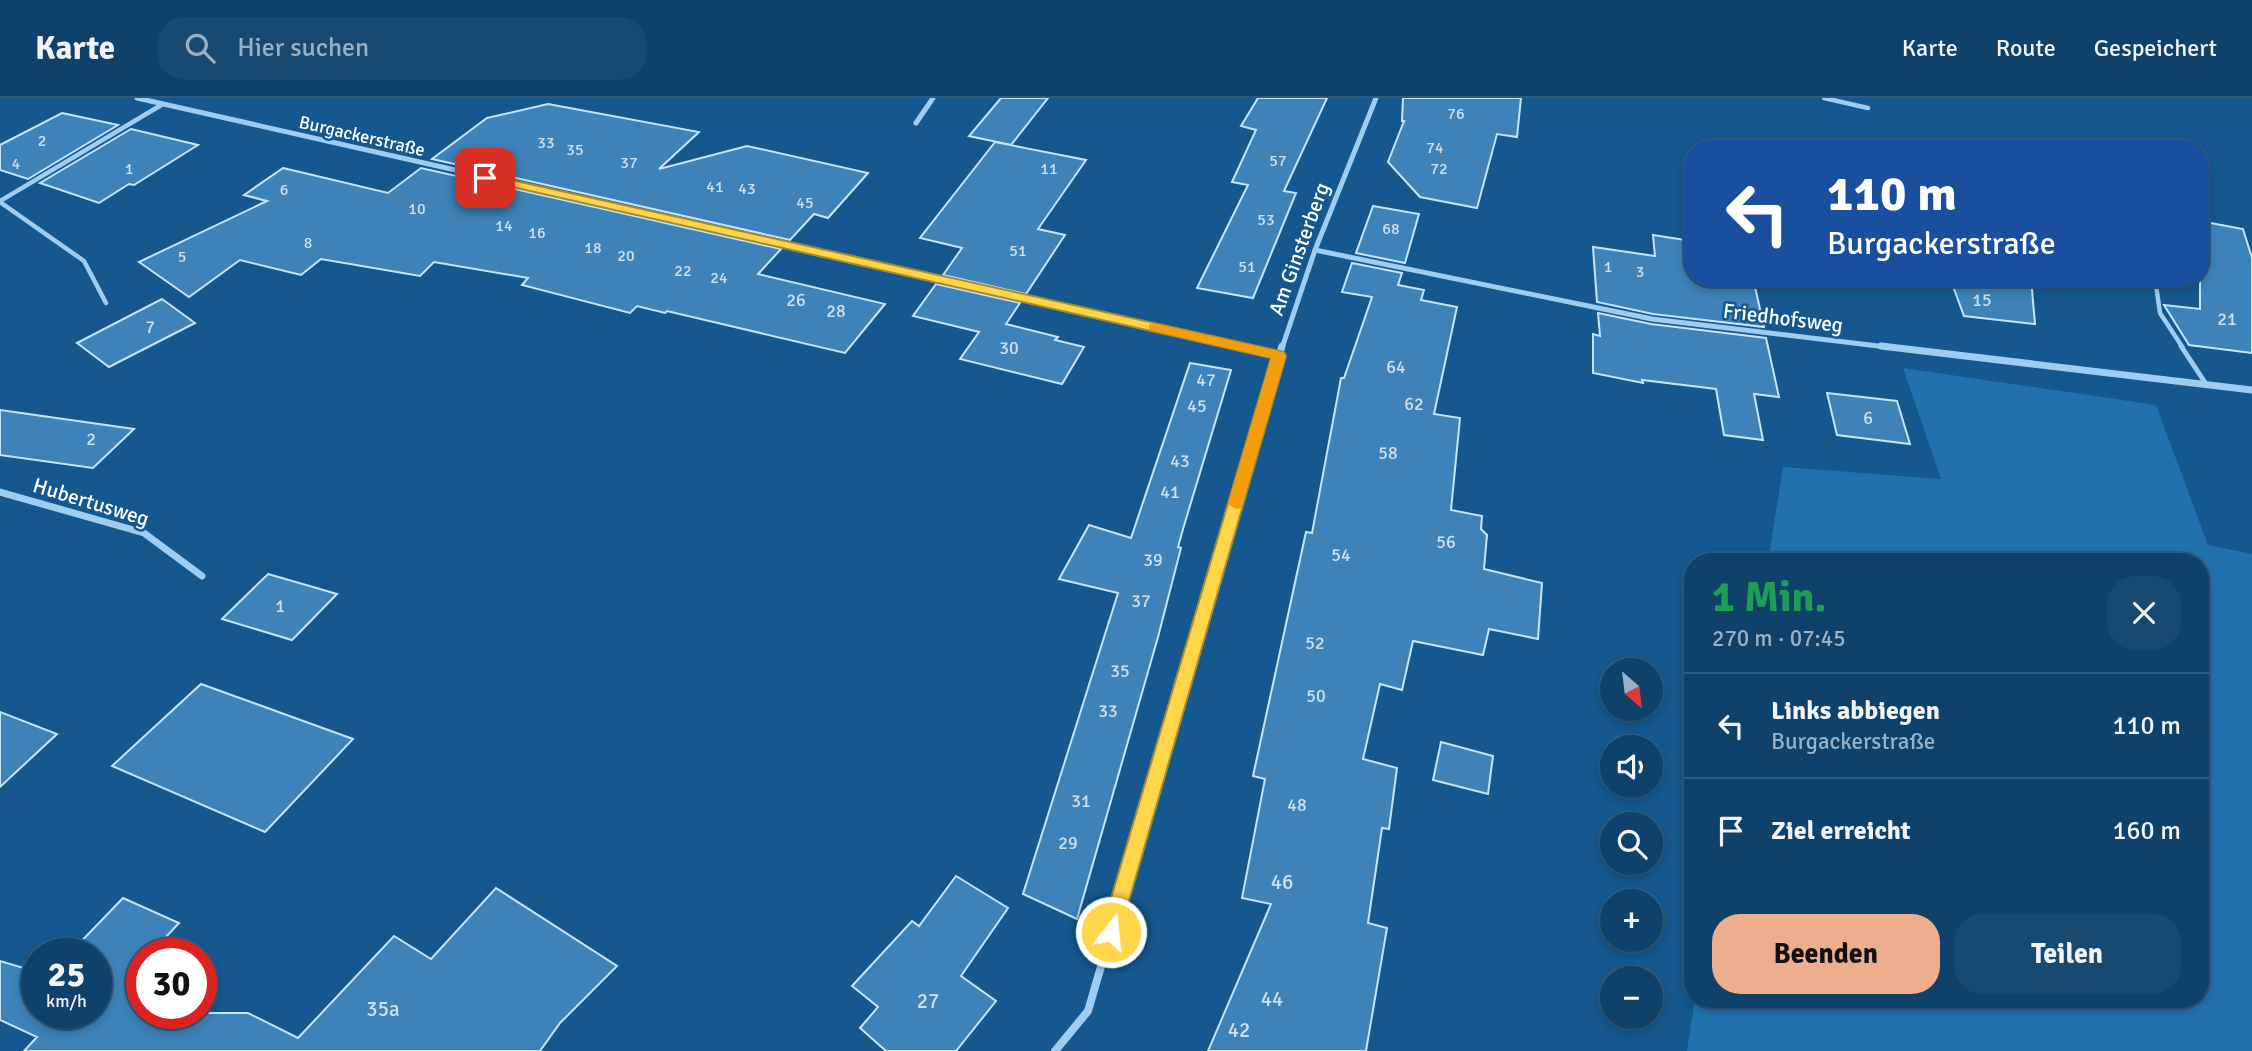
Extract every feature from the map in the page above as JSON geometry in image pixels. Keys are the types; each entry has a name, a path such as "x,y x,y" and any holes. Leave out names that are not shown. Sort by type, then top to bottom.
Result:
{"street":[{"name":"Burgackerstraße","path":"137,98 1279,356"},
{"path":"916,123 933,98"},
{"name":"Am Ginsterberg","path":"1055,1051 1088,1011 1279,356 1315,250 1376,98"},
{"name":"Friedhofsweg","path":"1315,250 1652,319 2252,390"},
{"name":"Hubertusweg","path":"0,492 144,533 202,576"}],"lane":[{"path":"1824,98 1868,108"},
{"path":"106,303 84,261 0,202 163,104"},
{"path":"2156,287 2160,313 2206,384"}],"shaded area":[{"path":"1903,368 2156,405 2208,545 2252,554 2252,1051 1687,1051 1694,1008 2209,1008 2209,553 1769,553 1783,467 1941,479"}],"building":[{"path":"1001,98 1048,98 1011,145 969,136"},
{"path":"1258,98 1327,98 1284,191 1296,193 1253,298 1197,288 1248,185 1232,182 1256,130 1241,126"},
{"path":"1403,98 1521,98 1517,137 1497,134 1477,208 1420,197 1388,162 1404,121"},
{"path":"548,104 699,132 659,169 747,146 868,173 828,218 814,214 790,240 432,159 487,118"},
{"path":"62,113 118,125 28,179 0,170 0,145"},
{"path":"131,129 198,145 134,185 129,184 99,203 40,183"},
{"path":"995,142 1086,160 1038,229 1065,235 1026,294 943,275 962,248 920,238"},
{"path":"283,168 388,193 421,168 781,249 758,274 885,304 845,353 667,311 665,313 637,306 630,313 522,285 528,278 434,262 420,276 321,259 301,275 240,260 189,297 139,262 267,201 244,195"},
{"path":"1373,206 1419,214 1405,263 1356,253"},
{"path":"2209,223 2243,229 2252,258 2252,353 2189,345 2164,305 2200,309 2200,287 2209,287"},
{"path":"1653,235 1684,240 1684,287 1755,287 1764,327 1653,314 1597,302 1593,247 1655,256"},
{"path":"1352,263 1402,273 1398,285 1424,290 1421,300 1457,307 1434,414 1460,418 1451,510 1482,516 1481,529 1487,535 1484,569 1542,583 1538,639 1489,629 1483,655 1413,641 1402,690 1380,684 1363,759 1397,768 1389,829 1382,828 1368,923 1387,928 1366,1051 1208,1051 1271,904 1242,898 1265,779 1253,776 1306,532 1312,533 1341,378 1344,378 1372,297 1342,292"},
{"path":"936,284 1020,303 1006,324 1058,337 1055,340 1084,347 1062,384 960,359 979,332 913,316"},
{"path":"1953,287 2032,287 2035,324 1964,316"},
{"path":"162,299 195,323 109,367 77,343"},
{"path":"1598,313 1651,324 1766,338 1779,397 1754,394 1763,440 1724,435 1716,389 1642,380 1643,383 1593,373 1593,334 1600,336"},
{"path":"1190,363 1231,370 1183,529 1178,547 1181,548 1158,637 1077,919 1023,894 1118,593 1059,579 1089,525 1131,538"},
{"path":"1827,393 1897,401 1910,444 1837,435"},
{"path":"0,410 134,429 93,468 0,455"},
{"path":"268,574 337,594 292,640 222,619"},
{"path":"201,684 353,739 265,832 112,766"},
{"path":"0,712 57,734 0,787"},
{"path":"1441,742 1493,756 1488,794 1433,780"},
{"path":"956,876 1008,908 961,976 996,1001 956,1051 886,1051 860,1028 878,1007 852,986 912,921 919,926"},
{"path":"496,888 617,966 560,1023 540,1051 24,1051 37,1037 0,1020 0,961 21,967 21,1029 112,1029 112,938 84,938 123,898 179,923 165,938 126,938 126,1029 217,1029 217,1013 248,1013 298,1038 394,936 431,959"}],"slow traffic":[{"path":"1153,327 1279,356 1236,504"}],"route":[{"path":"485,178 1279,356 1111,932"}]}
